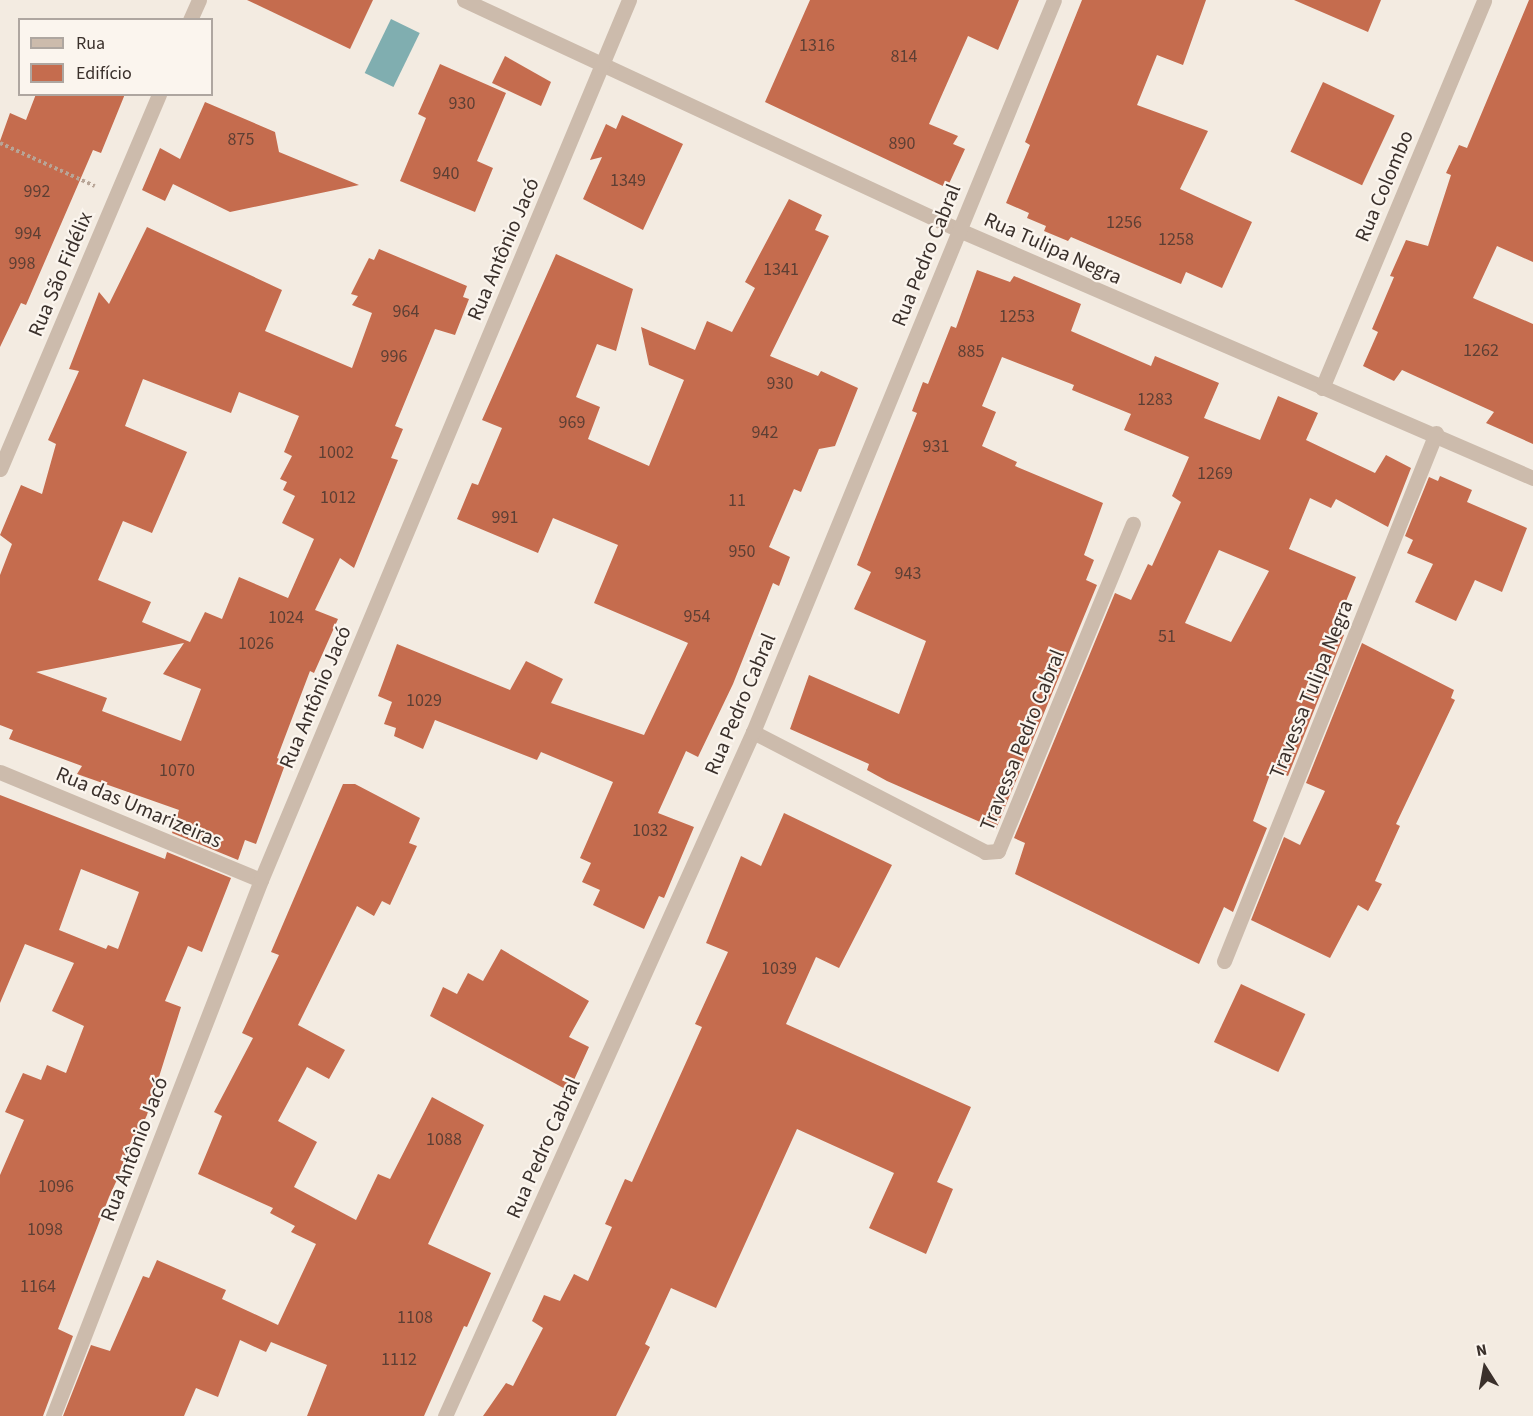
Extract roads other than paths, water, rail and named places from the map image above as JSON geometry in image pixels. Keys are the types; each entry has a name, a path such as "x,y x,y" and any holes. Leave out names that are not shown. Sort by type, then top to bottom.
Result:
{"street":[{"path":"191,18 199,0"},
{"name":"Rua Tulipa Negra","path":"464,0 959,230 1322,387 1436,433 1533,478"},
{"name":"Rua Antônio Jacó","path":"53,1416 261,880 629,0"},
{"name":"Rua Pedro Cabral","path":"445,1416 753,732 1054,0"},
{"name":"Rua Colombo","path":"1322,387 1484,0"},
{"name":"Rua São Fidélix","path":"0,469 158,96"},
{"name":"Travessa Tulipa Negra","path":"1224,961 1436,433"},
{"name":"Travessa Pedro Cabral","path":"753,732 986,852 998,851 1132,524"},
{"name":"Rua das Umarizeiras","path":"0,772 261,880"}],"water":[{"path":"391,19 420,33 393,87 365,73"}]}
